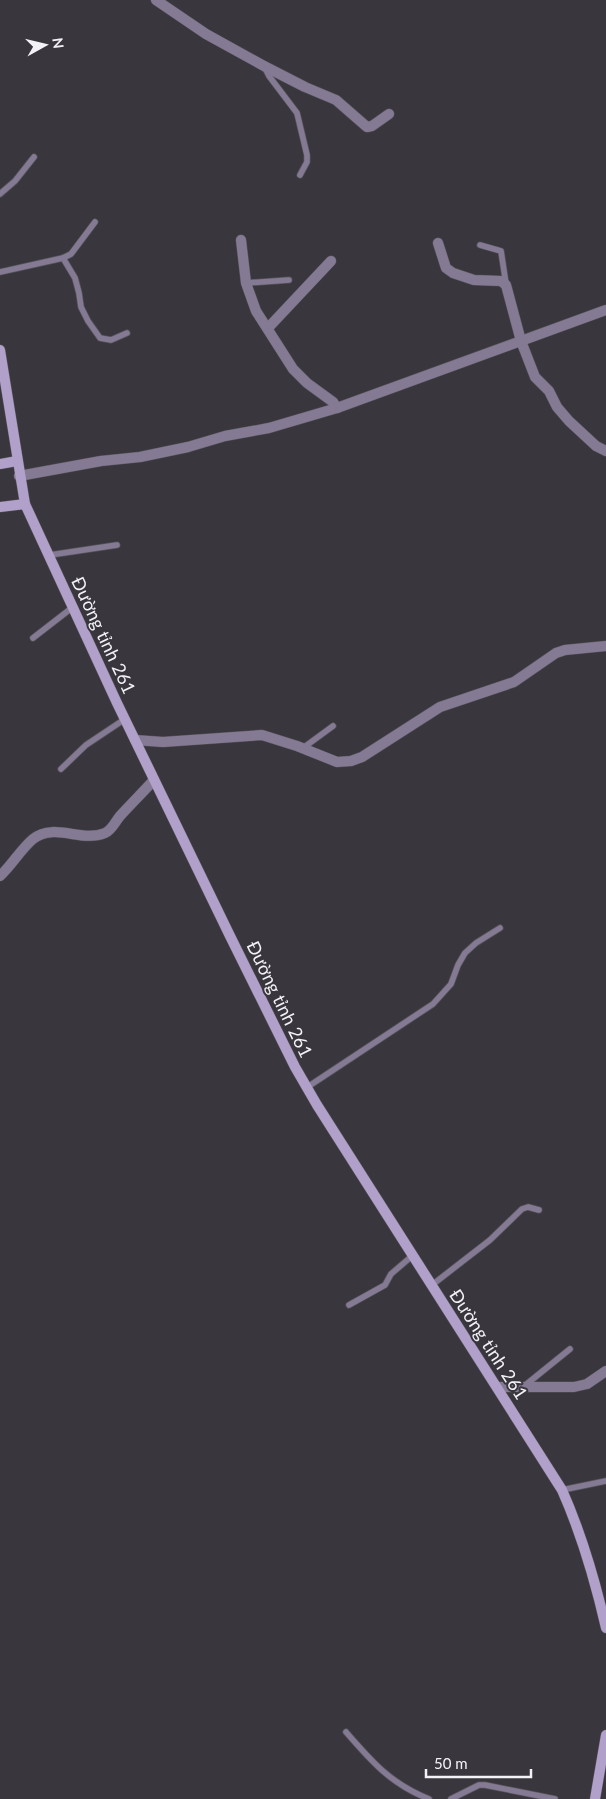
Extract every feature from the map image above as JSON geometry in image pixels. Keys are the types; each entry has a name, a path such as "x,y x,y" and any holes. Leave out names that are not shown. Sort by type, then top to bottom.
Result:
{"main road":[{"name":"Đường tỉnh 261","path":"0,350 25,504 125,719 306,1088 562,1490 593,1573 606,1628"},
{"path":"0,464 17,461"},
{"path":"0,507 25,504"},
{"path":"599,1792 606,1735"}],"street":[{"path":"156,0 200,30 264,66 336,100 367,127 372,126 389,114"},
{"path":"241,240 246,283 256,311 293,369 307,383 333,402 337,408"},
{"path":"438,243 446,268 453,273 474,280 501,281 506,285 521,340 535,377 549,391 557,407 569,421 596,446 606,451"},
{"path":"268,328 332,261"},
{"path":"19,476 140,457 188,447 225,436 269,428 337,408 606,310"},
{"path":"135,740 162,742 262,735 303,748 337,762 356,759 440,707 514,682 556,654 565,650 606,646"},
{"path":"0,876 34,838 44,833 56,832 91,836 104,834 111,829 119,817 154,780"},
{"path":"497,1387 574,1387 587,1384 606,1371"}],"lane":[{"path":"264,66 268,76 297,113 307,155 307,162 300,175"},
{"path":"0,194 15,181 34,157"},
{"path":"0,272 62,258 71,254 95,222"},
{"path":"480,246 501,251 506,285"},
{"path":"62,258 75,278 84,314 100,338 110,340 127,333"},
{"path":"246,283 289,280"},
{"path":"50,555 117,545"},
{"path":"32,638 72,607"},
{"path":"61,769 86,745 125,719"},
{"path":"303,748 333,726"},
{"path":"306,1088 433,1004 451,984 458,964 465,953 500,928"},
{"path":"432,1285 490,1240 522,1209 528,1207 539,1210"},
{"path":"349,1305 385,1285 391,1274 412,1256"},
{"path":"523,1387 570,1349"},
{"path":"562,1490 606,1481"},
{"path":"346,1732 376,1766 406,1788 429,1799"},
{"path":"451,1799 479,1785 555,1799"}]}
